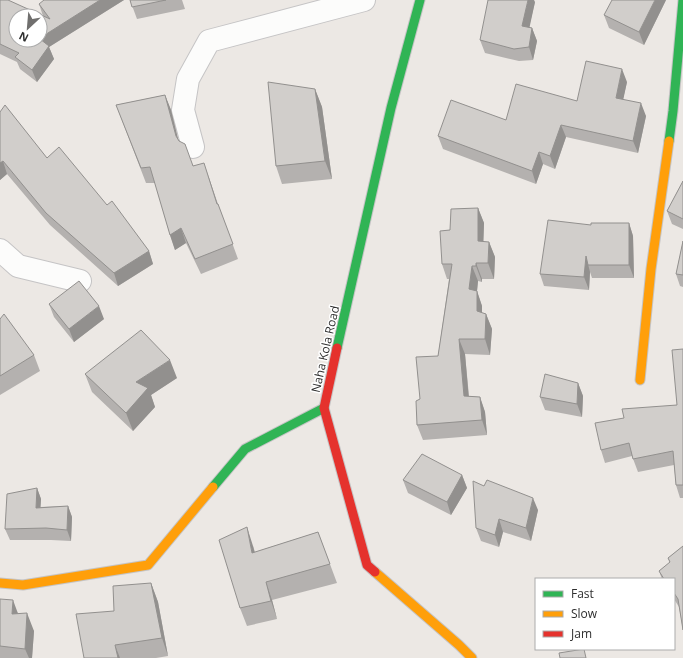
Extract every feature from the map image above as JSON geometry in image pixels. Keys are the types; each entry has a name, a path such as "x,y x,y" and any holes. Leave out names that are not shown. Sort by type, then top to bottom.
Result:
{"street":[{"path":"193,146 183,110 184,102 188,79 209,41 364,0"},
{"name":"Naha Kola Road","path":"420,0 391,108 324,408 367,565 460,645 472,658"},
{"path":"640,380 651,269 672,111 683,0"},
{"path":"0,250 18,266 80,281"},
{"path":"0,583 23,585 148,565 244,449 324,408"}],"building":[{"path":"0,0 8,0 26,8 8,8 8,48 0,44"},
{"path":"44,0 100,0 48,33 48,18 50,19 48,16 48,8 42,8 39,4"},
{"path":"130,0 166,0 132,7"},
{"path":"488,0 528,0 522,26 532,28 529,47 514,49 480,40"},
{"path":"612,0 655,0 639,32 604,15"},
{"path":"8,48 48,48 32,70 15,57 19,53"},
{"path":"586,61 622,69 616,98 641,103 633,141 561,125 550,156 539,152 532,171 438,136 451,100 506,120 516,84 577,101"},
{"path":"268,82 315,89 325,161 276,166"},
{"path":"165,95 176,136 179,141 185,144 193,166 204,163 217,204 233,244 195,259 181,228 170,235 150,167 141,168 116,105"},
{"path":"5,105 47,158 59,147 107,205 112,201 149,251 114,273 46,213 3,161 0,163 0,112"},
{"path":"683,181 683,219 667,211"},
{"path":"478,208 478,241 489,242 488,263 476,263 476,266 472,266 469,289 477,291 477,311 486,314 485,339 459,339 464,396 480,397 482,420 417,425 416,401 420,399 416,357 438,356 452,264 442,264 440,231 450,230 451,209"},
{"path":"548,220 591,225 591,223 629,223 629,265 588,265 586,256 584,277 540,274"},
{"path":"683,241 683,275 676,274"},
{"path":"79,281 99,306 69,329 49,304"},
{"path":"4,314 34,355 0,376 0,319"},
{"path":"141,330 170,360 136,382 148,388 126,413 85,374"},
{"path":"683,349 683,485 676,485 673,451 633,459 629,443 601,450 595,423 624,418 622,409 677,405 672,350"},
{"path":"545,374 578,383 577,404 540,397"},
{"path":"422,454 462,475 447,502 403,480"},
{"path":"487,480 533,498 526,528 499,519 495,535 476,528 473,481 484,486"},
{"path":"37,488 36,508 68,506 67,530 46,528 5,529 7,494"},
{"path":"247,527 252,553 318,532 330,564 266,582 271,601 240,608 219,540"},
{"path":"683,546 683,630 678,599 675,594 675,578 663,578 659,571 670,562 668,558"},
{"path":"151,583 162,638 115,645 118,658 84,658 76,614 114,611 113,586"},
{"path":"0,599 13,600 12,614 27,613 25,649 0,646"},
{"path":"584,650 586,658 560,658 559,653"}],"traffic: fast":[{"path":"337,348 391,108 420,0"},
{"path":"669,141 683,0"},
{"path":"213,487 245,449 324,408"}],"traffic: slow":[{"path":"640,380 651,269 669,141"},
{"path":"0,583 23,585 148,565 213,487"},
{"path":"375,572 472,658"}],"traffic: jam":[{"path":"337,348 324,408 367,565 375,572"}]}
